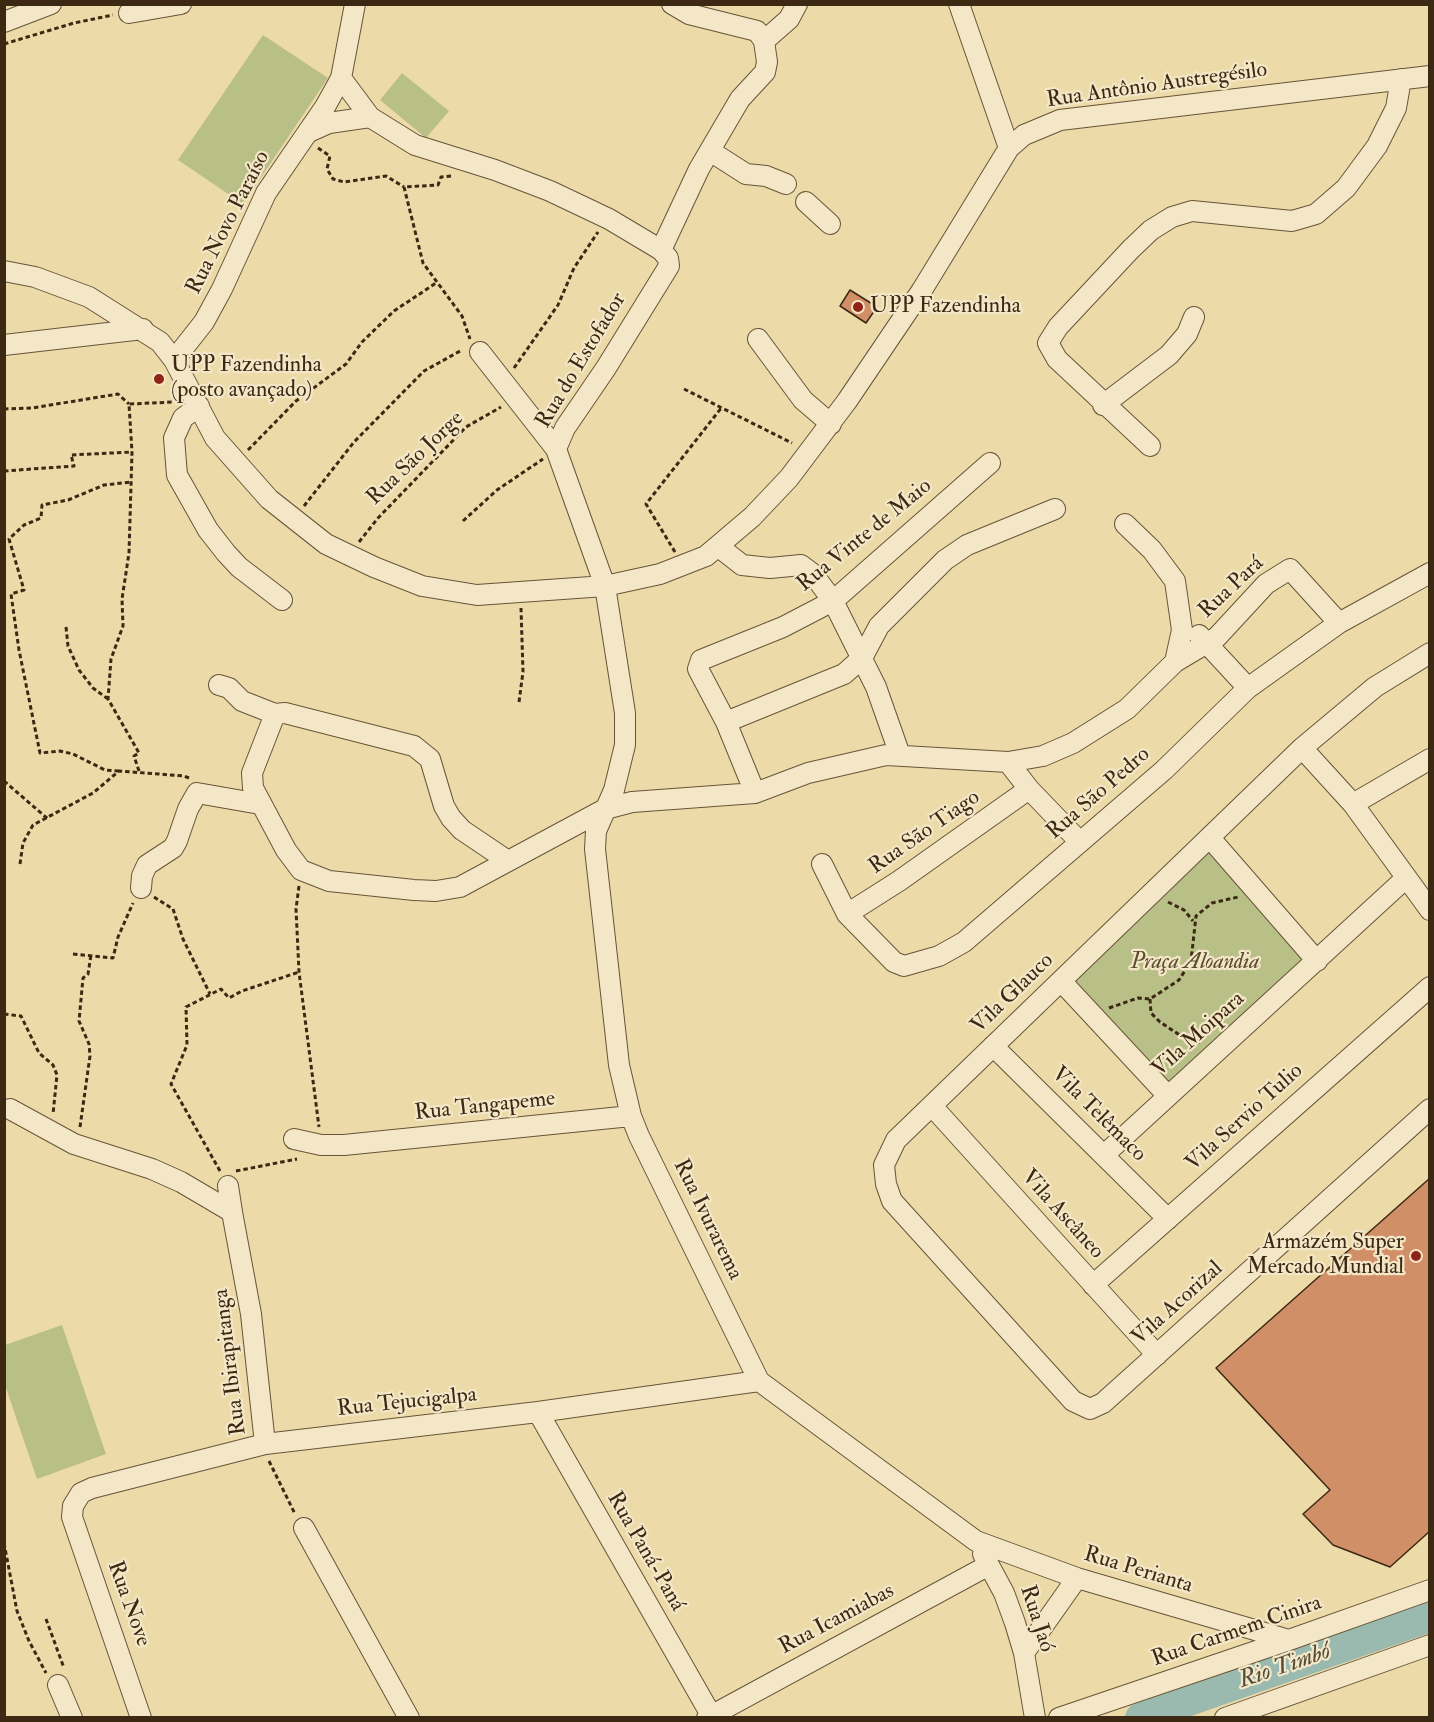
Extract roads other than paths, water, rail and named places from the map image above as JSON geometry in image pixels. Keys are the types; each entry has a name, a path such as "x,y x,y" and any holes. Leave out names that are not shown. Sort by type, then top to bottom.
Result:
{"street":[{"path":"4,22 51,4"},
{"path":"129,13 180,4"},
{"name":"Rua Novo Paraíso","path":"174,360 204,322 222,290 266,193 306,135 340,78 355,4"},
{"path":"672,4 689,14 750,28 757,31 764,41 789,20 797,4"},
{"path":"960,4 1009,148"},
{"name":"Rua do Estofador","path":"556,449 566,428 669,266 664,254 710,151 740,99 765,72 767,54 764,41"},
{"name":"Rua Antônio Austregésilo","path":"4,271 35,277 89,297 143,329 160,342 174,360 215,438 269,499 326,544 422,586 477,595 605,586 682,567 706,556 752,517 810,452 831,424 922,290 1009,148 1040,126 1060,120 1430,76"},
{"path":"340,78 370,117 415,145 506,174 609,219 664,254"},
{"path":"1150,446 1076,381 1051,350 1048,343 1058,327 1131,249 1151,230 1172,217 1192,211 1292,221 1316,214 1346,188 1372,154 1396,108 1401,79"},
{"path":"306,135 329,123 370,117"},
{"path":"710,151 746,174 766,176 796,193 830,224"},
{"path":"1103,405 1169,355 1187,334 1194,317"},
{"path":"4,345 143,329"},
{"path":"758,339 803,400 831,424"},
{"name":"Rua Ivurarema","path":"476,349 556,449 605,586 625,713 625,745 620,766 596,831 595,849 619,1065 631,1116 759,1381 976,1541"},
{"path":"198,404 183,418 174,438 177,475 198,513 225,553 239,567 282,600"},
{"name":"Rua Vinte de Maio","path":"726,722 698,669 698,664 703,657 783,627 833,601 990,463"},
{"path":"754,793 726,722 829,682 855,666 862,658 879,626 945,560 967,545 1055,509"},
{"path":"1125,524 1152,550 1175,581 1182,630 1175,662"},
{"path":"719,547 742,565 770,568 801,565 813,574 833,601 876,687 900,755"},
{"name":"Rua Pará","path":"260,804 301,870 328,881 436,891 460,887 605,809 632,802 754,793 808,773 870,757 900,755 1008,762 1043,756 1073,743 1127,709 1175,662 1217,637 1266,584 1290,569 1339,623"},
{"name":"Rua São Pedro","path":"822,864 847,914 894,962 904,966 939,956 964,942 1164,770 1248,688 1339,623 1430,573"},
{"path":"1181,619 1208,642 1248,688"},
{"name":"Vila Glauco","path":"1090,1409 1073,1401 892,1201 885,1165 889,1151 896,1140 1302,748 1375,687 1430,653"},
{"path":"219,685 229,688 242,701 275,714 285,713 397,741 424,752 430,759 444,806 451,818 462,830 508,861"},
{"path":"260,804 253,788 252,772 275,714"},
{"path":"1302,748 1353,804 1430,910"},
{"path":"1353,804 1430,759"},
{"path":"1008,762 1029,789 1079,841"},
{"name":"Rua São Tiago","path":"847,914 899,881 1029,789"},
{"path":"141,888 142,876 147,865 173,848 188,809 197,793 260,804"},
{"path":"1210,838 1317,961"},
{"name":"Vila Moipara","path":"1104,1155 1406,878"},
{"path":"1061,981 1168,1096"},
{"name":"Vila Servio Tulio","path":"1092,1285 1430,987"},
{"name":"Vila Telêmaco","path":"993,1046 1168,1220"},
{"name":"Vila Ascâneo","path":"932,1106 1156,1355"},
{"path":"10,1109 74,1144 152,1169 232,1212"},
{"name":"Vila Acorizal","path":"1090,1409 1103,1403 1430,1109"},
{"name":"Rua Tangapeme","path":"294,1139 321,1145 631,1116"},
{"path":"228,1186 232,1212"},
{"name":"Rua Ibirapitanga","path":"232,1212 251,1314 264,1444"},
{"name":"Rua Tejucigalpa","path":"73,1506 81,1493 92,1488 264,1444 538,1412 759,1381"},
{"name":"Rua Paná-Paná","path":"538,1412 709,1716"},
{"name":"Rua Nove","path":"73,1506 72,1517 77,1535 133,1687 141,1718"},
{"path":"304,1528 409,1718"},
{"name":"Rua Jaó","path":"976,1541 1004,1593 1024,1653 1035,1718"},
{"name":"Rua Perianta","path":"976,1541 1077,1578 1289,1641"},
{"name":"Rua Icamiabas","path":"709,1716 989,1565"},
{"path":"1024,1653 1077,1578"},
{"name":"Rua Carmem Cinira","path":"1059,1718 1289,1641 1430,1590"},
{"path":"1225,1718 1430,1645"},
{"path":"58,1685 72,1718"}],"waterway":[{"name":"Rio Timbó","path":"1140,1718 1430,1617"}],"place":[{"name":"UPP Fazendinha","path":"858,307"},
{"name":"UPP Fazendinha (posto avançado)","path":"159,379"},
{"name":"Armazém Super Mercado Mundial","path":"1416,1256"}],"park label":[{"name":"Praça Aloandia","path":"1195,963"}]}
